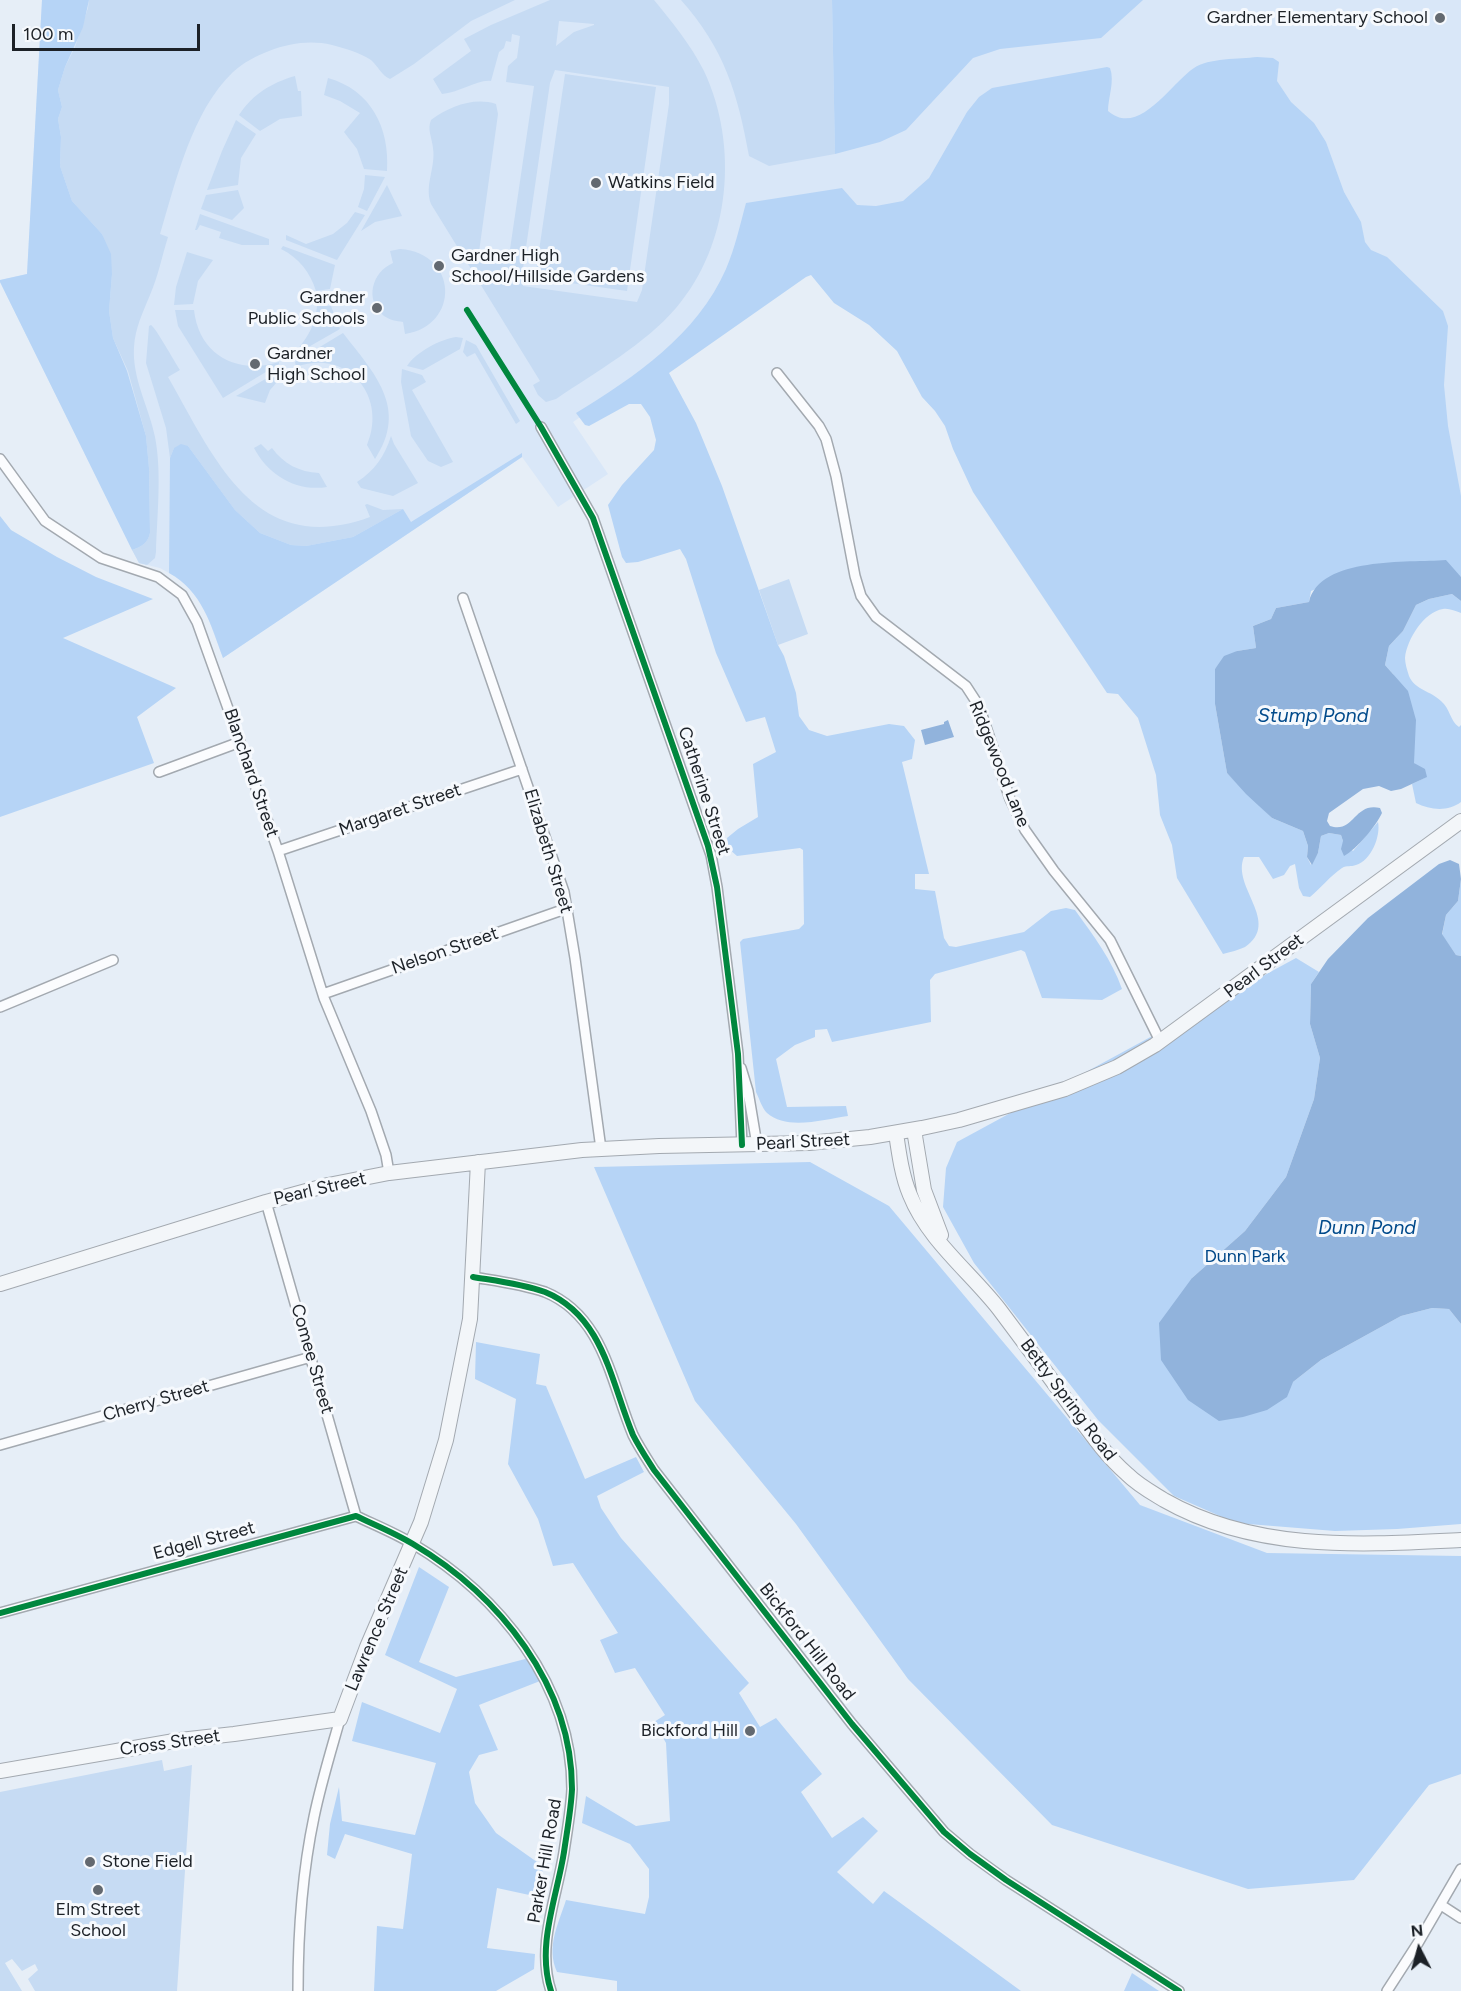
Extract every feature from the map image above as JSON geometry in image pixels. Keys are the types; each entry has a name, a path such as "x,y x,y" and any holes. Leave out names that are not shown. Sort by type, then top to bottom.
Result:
{"street":[{"name":"Ridgewood Lane","path":"777,373 819,426 826,439 861,596 876,617 966,686 979,706 1010,799 1025,830 1054,871 1110,940 1160,1041"},
{"name":"Catherine Street","path":"541,428 582,496 607,553 711,855 738,1054 742,1145"},
{"name":"Blanchard Street","path":"0,459 45,521 101,558 158,577 182,595 197,622 278,851 323,994 371,1111 386,1155 389,1173"},
{"name":"Elizabeth Street","path":"463,598 564,892 601,1149"},
{"path":"159,772 240,742"},
{"name":"Margaret Street","path":"278,851 522,769"},
{"name":"Pearl Street","path":"0,1284 266,1202 328,1185 389,1173 601,1149 757,1145 830,1141 896,1133 970,1117 1065,1089 1117,1067 1160,1041 1461,821"},
{"name":"Nelson Street","path":"323,994 568,908"},
{"path":"0,1008 113,960"},
{"name":"Catherine Street","path":"738,1054 748,1091 757,1145"},
{"name":"Betty Spring Road","path":"914,1130 924,1190 948,1251"},
{"name":"Betty Spring Road","path":"896,1133 910,1196 921,1218 987,1293 1091,1434 1115,1463 1141,1486 1181,1510 1218,1525 1289,1539 1351,1544 1461,1540"},
{"name":"Lawrence Street","path":"298,1991 299,1928 306,1858 318,1796 340,1719 367,1647 412,1543 435,1480 452,1413 468,1332 478,1162"},
{"name":"Comee Street","path":"266,1202 356,1515"},
{"name":"Bickford Hill Road","path":"473,1277 522,1286 545,1293 567,1304 581,1317 603,1352 634,1437 654,1470 852,1724 944,1832 1006,1880 1179,1991"},
{"name":"Cherry Street","path":"0,1445 311,1357"},
{"path":"356,1515 412,1543"},
{"name":"Edgell Street","path":"0,1613 356,1515"},
{"name":"Parker Hill Road","path":"412,1543 462,1580 497,1611 512,1628 536,1664 563,1726 572,1789 562,1866 548,1930 546,1971 551,1991"},
{"name":"Cross Street","path":"0,1771 180,1740 340,1719"},
{"path":"1388,1991 1461,1869"},
{"path":"1441,1905 1461,1918"}],"shaded area":[{"name":"Gardner Public Schools","path":"42,0 1461,0 1461,516 822,253 573,422 608,474 558,507 522,457 223,658 204,607 183,581 160,568 139,563 0,282 0,280 27,274"},
{"path":"42,0 89,0 83,27 65,67 58,90 62,107 58,119 61,137 60,166 72,201 102,234 111,254 109,311 113,338 127,371 146,436 150,533 144,544 132,550 0,282 0,280 27,274"},
{"path":"89,0 515,0 471,21 390,79 371,60 352,51 324,43 293,44 264,53 241,65 219,88 207,106 187,148 172,192 160,234 168,237 140,320 134,347 138,382 155,437 158,465 156,552 155,558 147,565 139,563 132,550 144,544 150,533 146,436 128,371 113,338 109,311 112,274 102,234 72,201 60,166 61,137 58,119 62,107 58,90 65,67 75,47"},
{"path":"550,0 654,0 699,61 715,100 722,130 725,162 724,193 718,224 708,254 694,282 676,308 650,334 556,399 546,402 538,395 533,385 540,381 431,204 429,197 433,163 431,120 462,104 488,102 496,104 498,114 479,252 509,256 534,86 506,82 508,66 517,58 520,36 512,34 511,42 506,41 504,48 499,52 491,81 480,82 442,94 433,79 471,51 464,39","holes":["559,21 594,24 594,25 574,32 556,46","555,70 669,87 669,104 642,290 637,302 523,286 523,268 550,83"]},
{"path":"681,0 832,0 835,154 769,166 749,156 740,112 719,54 696,18"},
{"path":"832,0 1143,0 1101,38 1000,49 973,58 906,130 880,142 835,154"},
{"path":"1257,57 1273,58 1279,62 1277,81 1291,102 1314,123 1326,142 1344,192 1361,222 1365,242 1371,250 1387,257 1443,311 1448,326 1444,385 1448,426 1461,496 1461,577 1411,563 1378,564 1311,591 1309,602 1276,608 1271,619 1253,626 1256,648 1237,651 1215,669 1215,704 1227,773 1272,818 1303,831 1308,846 1307,857 1311,865 1318,853 1321,836 1329,833 1341,835 1343,841 1353,851 1378,822 1379,828 1374,847 1361,863 1342,868 1310,897 1303,896 1299,888 1295,864 1290,866 1284,875 1273,879 1259,857 1244,857 1242,868 1244,880 1258,915 1259,927 1255,937 1245,947 1223,954 1177,878 1172,845 1160,815 1156,775 1138,718 1118,694 1107,693 973,492 945,426 922,397 897,351 869,325 834,303 811,275 806,277 669,373 696,423 722,486 778,645 784,656 796,693 799,716 809,730 827,736 889,724 904,726 915,740 912,759 902,762 929,874 915,874 915,889 935,891 944,938 949,946 956,947 1024,932 1051,911 1066,908 1075,910 1107,958 1122,989 1102,1000 1042,998 1025,952 1021,950 935,974 930,980 931,1022 832,1042 827,1029 815,1030 815,1037 795,1045 776,1059 787,1107 846,1106 848,1116 795,1123 775,1118 765,1111 756,1092 740,942 743,939 799,929 804,924 803,850 800,848 737,856 729,849 727,838 758,817 753,764 776,752 765,717 746,722 716,653 686,559 680,549 638,562 626,563 622,557 608,505 622,485 654,450 656,440 650,417 641,404 629,404 589,426 585,425 576,413 642,369 681,334 699,314 714,293 726,269 746,203 842,188 857,205 876,206 903,201 929,178 967,112 979,97 992,88 1107,67 1110,68 1112,78 1108,111 1120,118 1131,118 1154,105 1185,75 1200,65 1207,62"},
{"name":"Watkins Field","path":"565,74 656,87 627,291 535,278"},
{"path":"295,76 298,91 301,91 302,116 280,119 260,131 239,115 263,90"},
{"path":"328,78 356,92 375,113 385,140 387,171 364,169 357,149 344,132 360,113 324,95"},
{"path":"236,120 256,134 241,158 238,185 207,190 222,151"},
{"path":"365,175 385,177 367,211 358,207 364,189"},
{"path":"387,185 402,216 375,222 361,231"},
{"path":"238,190 244,208 232,220 201,209 206,195"},
{"path":"355,212 365,215 337,260 286,240 286,235 306,244 333,234 347,223"},
{"path":"200,214 269,239 269,245 242,245 219,238 221,232 200,225 195,230"},
{"path":"283,246 335,265 330,289 316,291 307,272 298,261 281,249"},
{"path":"400,249 419,253 433,263 442,276 445,290 443,305 436,318 423,328 405,334 403,322 384,316 374,302 373,295 373,287 380,273 393,263 390,251"},
{"path":"187,252 213,260 198,281 193,304 174,305 176,287"},
{"path":"317,306 331,306 340,329 291,357 311,328"},
{"path":"175,310 194,310 197,326 203,339 223,358 249,366 279,362 279,364 223,398 178,326"},
{"path":"151,325 180,370 168,377 203,439 222,468 244,493 268,513 297,524 330,526 370,517 365,505 367,504 383,510 403,509 353,537 306,546 291,545 260,533 235,510 188,446 174,448 170,458 166,428 146,363 149,326"},
{"path":"343,333 376,377 388,407 389,423 385,441 375,459 367,445 372,427 372,409 367,394 358,380 346,370 332,364 315,363 296,367 295,362"},
{"path":"456,337 463,338 460,349 423,370 407,366 429,347"},
{"path":"466,340 476,345 520,421 516,424 475,353 467,357 463,352"},
{"path":"402,369 422,375 426,382 412,390 453,462 441,467 428,461 411,436 401,382"},
{"path":"281,370 285,373 270,390 265,403 236,396"},
{"path":"391,436 418,483 393,496 361,488 357,482 378,462"},
{"path":"181,444 188,446 235,510 260,533 291,545 306,546 353,537 403,509 411,522 522,453 522,457 223,658 204,610 190,589 169,573 170,458 174,448"},
{"path":"261,444 268,451 272,448 282,459 293,466 319,473 327,487 304,487 284,480 260,458 254,448"},
{"path":"0,516 11,530 57,557 96,577 153,599 63,638 176,688 137,717 154,763 0,817"},
{"path":"789,579 808,634 778,645 759,590"},
{"path":"1452,594 1461,601 1461,613 1445,609 1429,615 1413,635 1405,658 1412,681 1441,701 1456,724 1459,727 1461,725 1461,802 1439,809 1416,803 1412,784 1426,777 1414,763 1414,745 1393,674 1385,665 1389,646 1403,631 1416,605 1429,599"},
{"path":"1461,879 1461,956 1456,955 1442,935 1446,915 1458,901"},
{"name":"Dunn Park","path":"1296,958 1319,972 1311,984 1310,1024 1320,1058 1314,1099 1286,1177 1245,1231 1192,1278 1293,1382 1321,1360 1401,1316 1432,1308 1449,1309 1461,1324 1461,1524 1335,1531 1236,1523 1174,1496 1098,1420 974,1263 943,1207 946,1168 957,1142"},
{"path":"810,1162 889,1206 1140,1505 1267,1553 1461,1556 1461,1774 1429,1785 1354,1880 1248,1889 1052,1825 908,1679 796,1524 695,1401 594,1167"},
{"path":"476,1342 540,1354 536,1384 546,1386 585,1479 636,1457 644,1472 597,1496 601,1508 621,1538 749,1683 739,1693 760,1727 776,1718 822,1774 801,1792 832,1838 863,1817 878,1831 837,1872 873,1904 884,1891 1021,1991 617,1991 617,1981 557,1972 553,1945 566,1900 645,1914 649,1897 649,1869 630,1844 582,1823 586,1796 636,1826 670,1821 666,1743 654,1722 665,1715 635,1668 615,1673 600,1640 618,1633 573,1563 553,1566 538,1519 508,1464 516,1399 475,1379"},
{"path":"419,1567 449,1587 419,1662 456,1677 529,1658 540,1681 479,1705 498,1750 479,1755 469,1772 475,1803 496,1833 544,1867 534,1896 497,1888 487,1948 535,1954 534,1969 496,1991 374,1991 377,1926 403,1929 412,1854 345,1834 335,1859 327,1855 330,1824 339,1787 342,1821 415,1835 436,1763 352,1741 362,1702 440,1733 457,1689 385,1655"},
{"name":"Stone Field","path":"162,1760 164,1771 192,1765 177,1991 35,1991 28,1979 38,1970 35,1964 22,1971 12,1959 5,1963 22,1991 0,1991 0,1792"},
{"path":"1132,1973 1159,1991 1124,1991"}],"water":[{"name":"Stump Pond","path":"1446,560 1461,577 1461,601 1452,594 1429,599 1416,605 1403,631 1389,646 1385,665 1408,691 1416,720 1414,763 1425,769 1427,777 1391,791 1379,786 1363,789 1329,813 1327,821 1330,826 1338,827 1344,826 1359,813 1371,807 1380,808 1382,813 1366,837 1344,856 1341,849 1343,841 1341,835 1329,833 1321,836 1318,853 1312,865 1307,857 1308,846 1303,831 1272,818 1227,773 1215,704 1215,669 1224,656 1256,648 1253,626 1271,619 1276,608 1309,602 1316,587 1330,576 1347,569 1367,565"},
{"path":"948,720 954,737 925,745 921,730 944,724"},
{"name":"Dunn Pond","path":"1450,860 1459,864 1461,879 1458,901 1446,915 1442,934 1456,955 1461,956 1461,1324 1449,1309 1432,1308 1401,1316 1321,1360 1293,1382 1287,1397 1267,1410 1219,1421 1188,1400 1161,1360 1159,1323 1192,1278 1245,1231 1286,1177 1314,1099 1320,1058 1310,1024 1311,984 1328,959 1368,918 1439,864"}],"cycle path":[{"path":"467,310 541,427 593,518 708,846 717,887 738,1054 742,1145"},
{"path":"473,1277 545,1292 565,1303 581,1317 603,1353 633,1435 654,1470 852,1724 944,1832 1006,1880 1179,1991"},
{"path":"0,1613 356,1516 406,1540 445,1565 474,1589 525,1647 544,1679 559,1714 569,1751 571,1805 547,1939 547,1974 551,1991"}],"place":[{"name":"Gardner Elementary School","path":"1440,18"},
{"name":"Watkins Field","path":"596,183"},
{"name":"Gardner High School/Hillside Gardens","path":"439,266"},
{"name":"Gardner Public Schools","path":"377,308"},
{"name":"Gardner High School","path":"255,364"},
{"name":"Bickford Hill","path":"750,1731"},
{"name":"Stone Field","path":"90,1862"},
{"name":"Elm Street School","path":"98,1890"}]}
